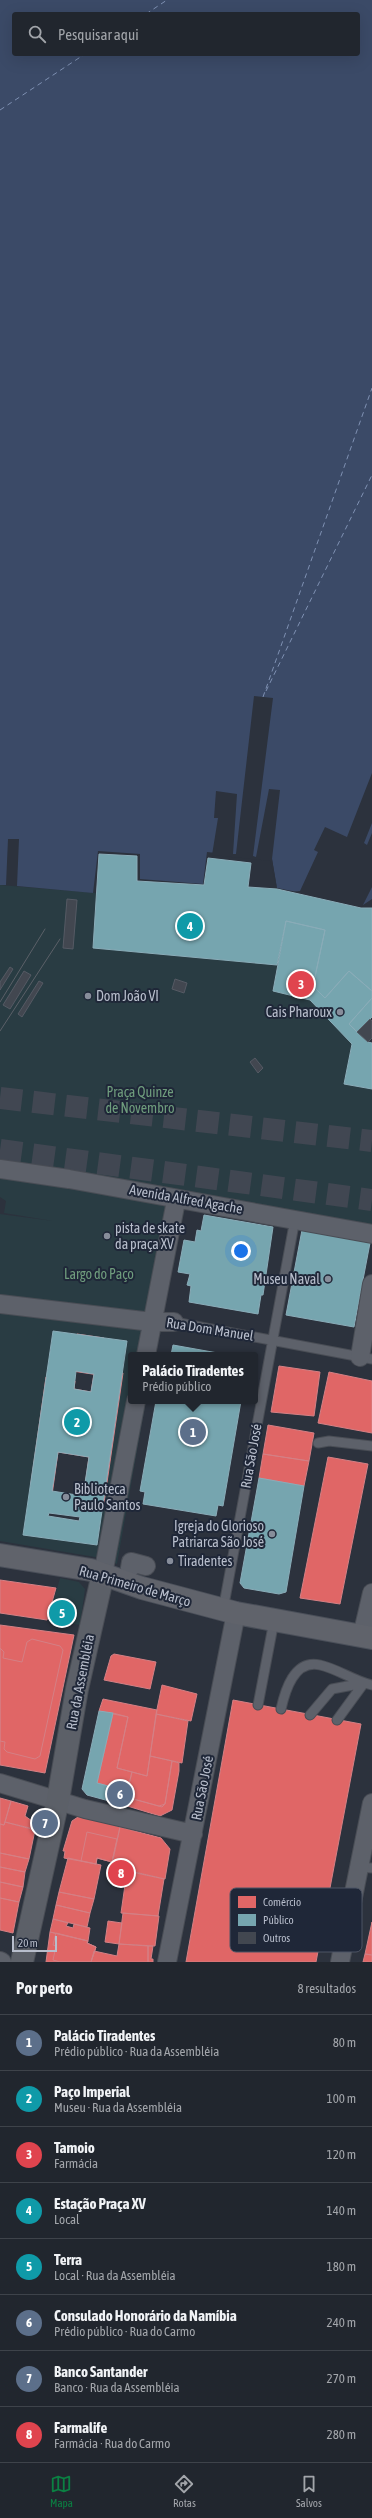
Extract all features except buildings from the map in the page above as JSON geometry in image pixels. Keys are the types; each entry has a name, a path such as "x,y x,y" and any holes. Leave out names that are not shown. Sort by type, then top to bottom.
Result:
{"main road":[{"name":"Rua Primeiro de Março","path":"0,1555 103,1574 142,1588 230,1612 367,1637"}],"street":[{"name":"Avenida Alfred Agache","path":"0,1169 176,1203 372,1234"},
{"path":"147,1352 176,1203"},
{"path":"366,1358 372,1284"},
{"name":"Rua Dom Manuel","path":"0,1304 152,1322 174,1322"},
{"name":"Rua da Assembléia","path":"22,1962 58,1800 77,1689 103,1574 135,1404"},
{"path":"367,1637 372,1593"},
{"name":"Rua São José","path":"167,1962 193,1834 230,1612"},
{"path":"0,1783 85,1809 193,1834"},
{"path":"360,1888 366,1868 372,1803"},
{"path":"340,1962 343,1952"}],"lane":[{"name":"Rua São José","path":"230,1612 272,1340 293,1230"},
{"name":"Rua Dom Manuel","path":"174,1322 366,1358"},
{"path":"318,1443 329,1441 372,1446"},
{"path":"258,1705 274,1621"},
{"path":"281,1709 289,1680 297,1672 308,1666 319,1664 368,1684"},
{"path":"310,1715 332,1689 368,1684"},
{"path":"337,1720 368,1684"}],"green space":[{"name":"Praça Quinze de Novembro","path":"0,885 97,893 246,961 277,965 273,991 310,1000 352,1044 344,1084 372,1089 372,1240 185,1207 155,1352 128,1352 128,1404 145,1404 117,1564 95,1557 0,1541 0,1214 53,1221 4,1213 6,1201 0,1197","holes":["53,1331 127,1341 97,1545 23,1535"]},
{"path":"60,1578 79,1582 85,1589 80,1625 48,1620"}],"water":[{"path":"0,0 372,0 372,899 363,905 277,888 272,859 207,852 203,884 140,879 140,854 98,851 93,893 17,886 19,839 8,839 6,885 0,885"}],"pier":[{"path":"254,696 273,698 253,856 256,857 269,789 280,790 272,859 277,889 270,861 212,855 218,818 214,818 216,791 237,794 233,854 236,854"},
{"path":"372,773 372,823 364,843 367,845 372,833 372,887 362,907 291,892 300,891 318,852 314,850 325,827 347,837"}],"ferry route":[{"path":"149,12 167,0"},
{"path":"0,110 82,56"},
{"path":"263,697 372,388"},
{"path":"266,691 372,475"}],"tunnel":[{"path":"0,1098 372,1141"},
{"path":"0,1150 372,1200"}],"tram line":[{"path":"0,1002 45,929"},
{"path":"0,1031 60,939"}],"place":[{"name":"Estação Praça XV","path":"190,926"},
{"name":"Tamoio","path":"301,984"},
{"name":"Dom João VI","path":"88,996"},
{"name":"Cais Pharoux","path":"340,1012"},
{"name":"pista de skate da praça XV","path":"107,1236"},
{"name":"Museu Naval","path":"328,1279"},
{"name":"Paço Imperial","path":"77,1422"},
{"name":"Palácio Tiradentes","path":"193,1432"},
{"name":"Biblioteca Paulo Santos","path":"66,1497"},
{"name":"Igreja do Glorioso Patriarca São José","path":"272,1534"},
{"name":"Tiradentes","path":"170,1561"},
{"name":"Terra","path":"62,1613"},
{"name":"Consulado Honorário da Namíbia","path":"120,1794"},
{"name":"Banco Santander","path":"45,1823"},
{"name":"Farmalife","path":"121,1873"}],"park label":[{"name":"Largo do Paço","path":"99,1274"}]}
